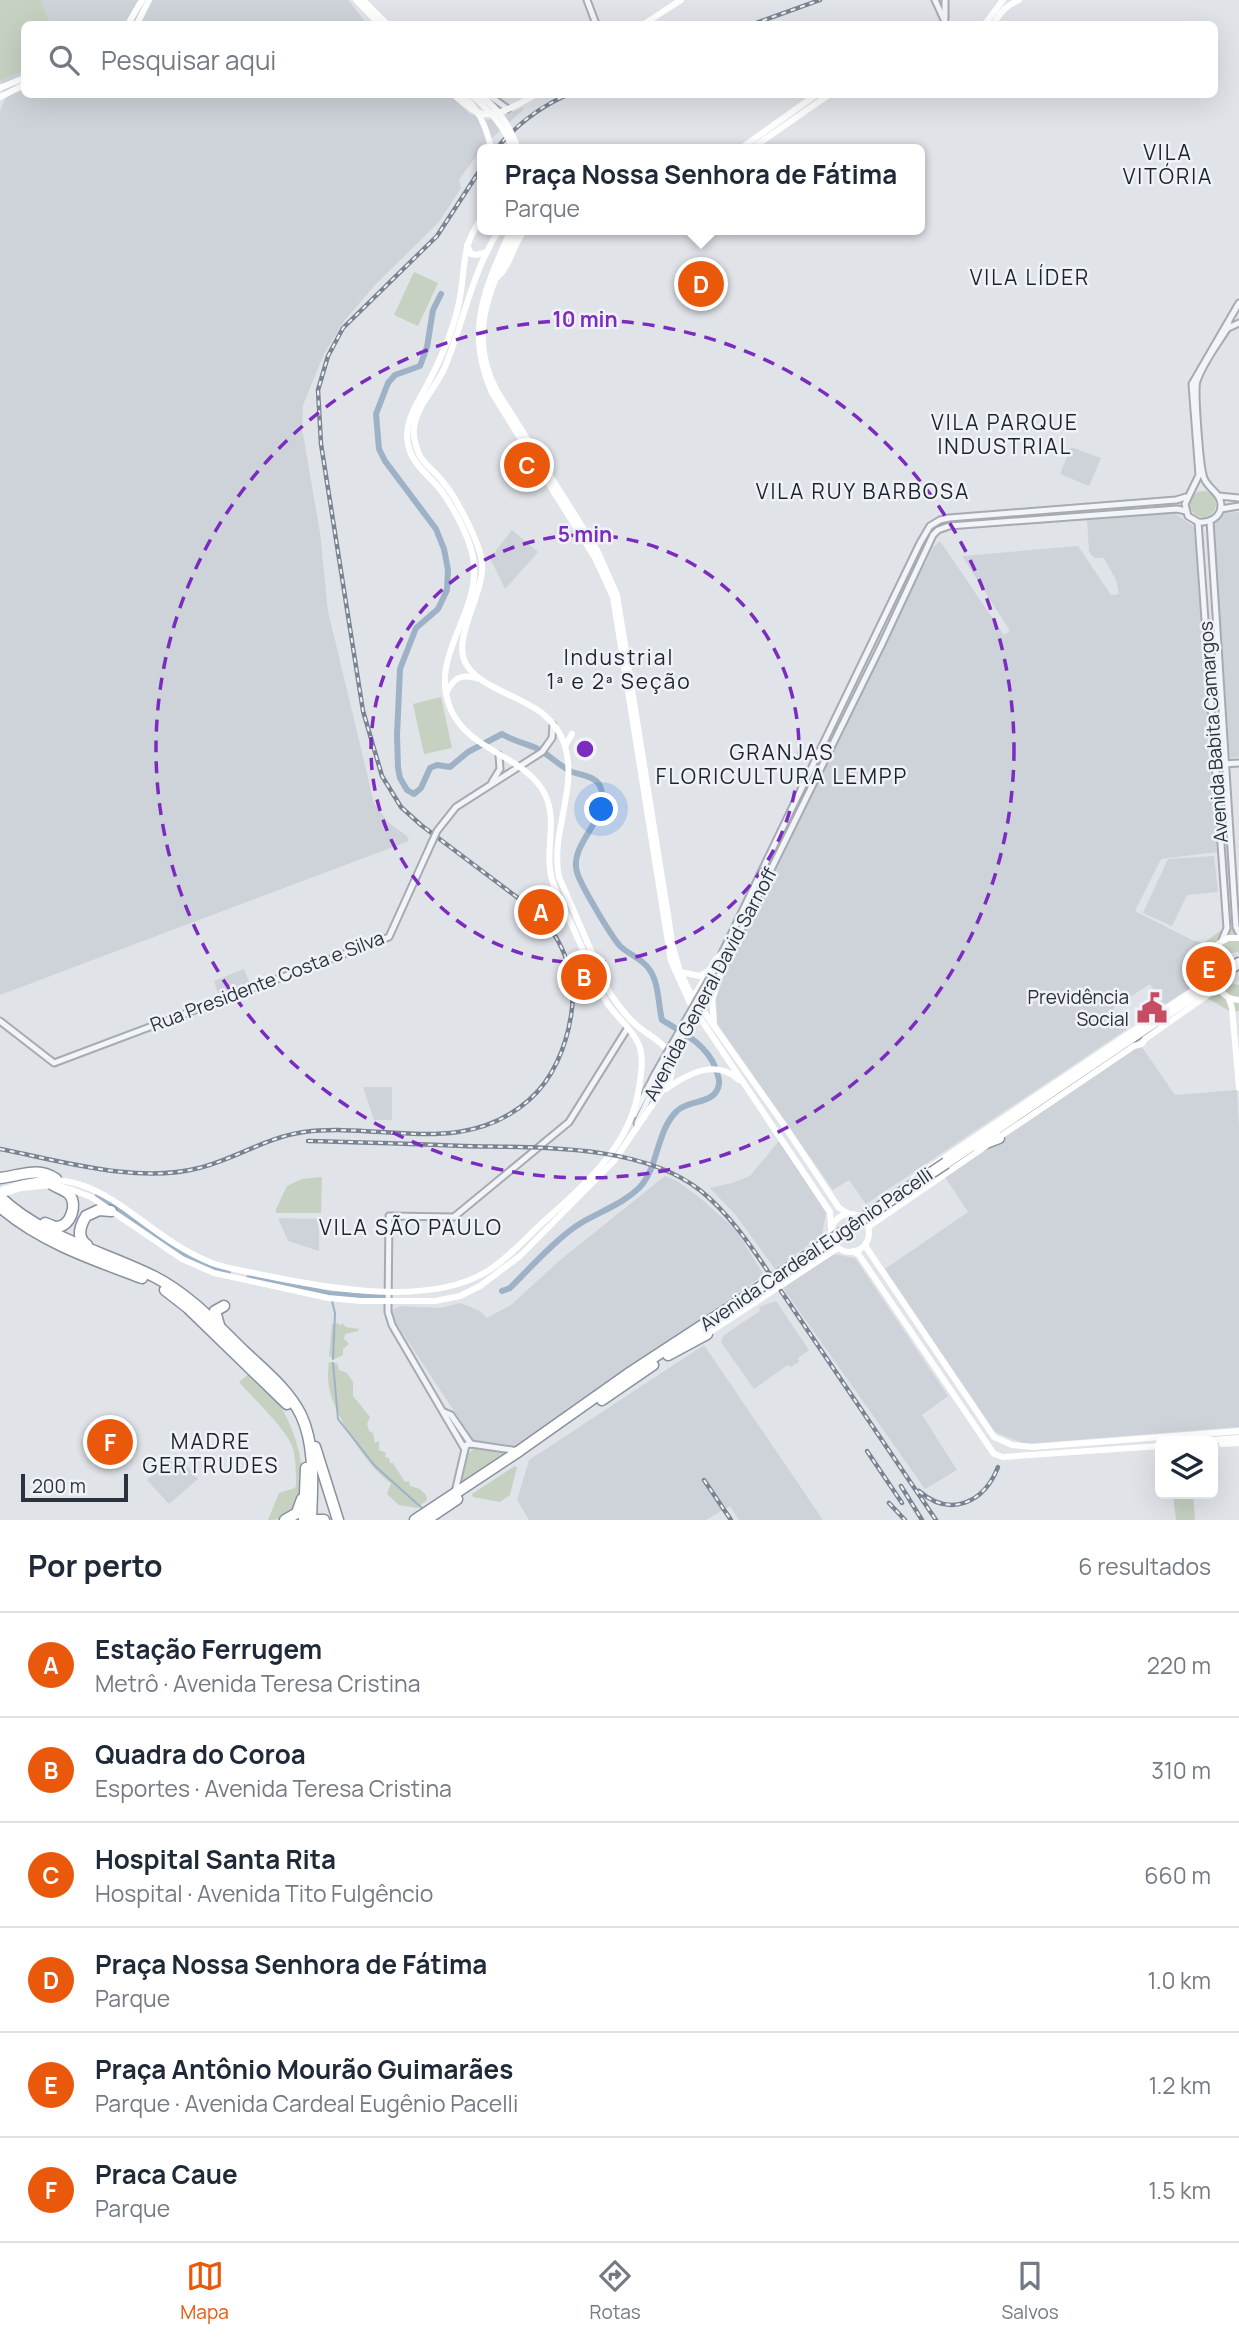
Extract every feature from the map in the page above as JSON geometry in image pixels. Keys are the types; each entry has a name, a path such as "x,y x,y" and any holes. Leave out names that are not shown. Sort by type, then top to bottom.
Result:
{"highway":[{"name":"Avenida Cardeal Eugênio Pacelli","path":"1222,979 1239,963"},
{"name":"Avenida Cardeal Eugênio Pacelli","path":"1222,979 1239,969"},
{"name":"Avenida Cardeal Eugênio Pacelli","path":"424,1517 455,1493 731,1311 1006,1122 1206,990 978,1147 947,1165"},
{"path":"967,1142 1006,1122"},
{"path":"978,1147 999,1138"},
{"path":"0,1178 35,1172 48,1173 71,1196 74,1207 70,1218 61,1226 56,1227 23,1216"},
{"path":"1,1198 23,1216 170,1285 274,1379 295,1404 312,1438 338,1520"},
{"path":"1,1198 12,1217 42,1236 167,1291 287,1404 303,1439 306,1470 304,1520"},
{"path":"99,1253 82,1241 80,1230 88,1214 99,1210 111,1211"},
{"path":"666,1352 698,1324 831,1230"},
{"path":"221,1329 215,1311 224,1306"},
{"path":"666,1352 707,1334"},
{"name":"Avenida Cardeal Eugênio Pacelli","path":"424,1517 666,1352"},
{"path":"302,1417 312,1462 311,1520"},
{"path":"285,1520 299,1510 305,1485"},
{"path":"317,1520 324,1520"}],"main road":[{"path":"130,21 142,0"},
{"path":"138,21 149,0"},
{"path":"356,0 376,21"},
{"path":"363,0 384,21"},
{"path":"649,21 681,0"},
{"path":"987,21 1003,0"},
{"path":"996,21 1009,4 1018,0"},
{"path":"0,88 21,79"},
{"path":"0,97 21,86"},
{"path":"458,98 477,113 487,115 508,109 530,98"},
{"path":"466,98 480,117 489,144"},
{"path":"474,98 494,116 512,144"},
{"path":"483,98 500,114 510,129 514,144"},
{"path":"747,144 811,98"},
{"path":"758,144 824,98"},
{"path":"1,1198 31,1181 95,1189 198,1262 354,1290 429,1291 453,1287 502,1261 602,1166 634,1116 640,1081 641,1060 638,1043 604,996 554,884 549,864 551,812 546,797 533,777 471,737 454,716 446,693 445,665 469,601 475,564 468,540 447,500 412,456 407,430 410,415 437,368 447,341 461,292 466,243 477,224"},
{"path":"487,683 467,666 461,649 481,581 482,562 479,550 448,488 420,456 414,430 417,415 444,369 473,283 496,235"},
{"path":"509,235 484,309 482,328 486,363 493,383 597,550 617,594 673,947 692,1000"},
{"path":"514,235 480,307 478,345 481,363 492,393 593,553 613,597 669,948 677,977 830,1212 831,1230 838,1248 859,1255 987,1447 998,1456 1155,1446"},
{"path":"493,282 509,264 521,235"},
{"path":"466,243 471,254 486,252"},
{"path":"55,1182 80,1192 198,1262 234,1279 328,1298 435,1300 460,1296 496,1276 518,1258 609,1167 662,1092 673,1070 668,1049 635,1025 615,1001 559,877 556,861 568,785 566,749 553,724 530,704 487,683 464,675 451,683 446,693"},
{"path":"566,749 572,734"},
{"path":"1222,940 1239,935"},
{"name":"Avenida Cardeal Eugênio Pacelli","path":"853,1214 864,1213 1204,983 1211,972 1215,951 1222,940"},
{"path":"692,1000 712,975 723,952"},
{"path":"1214,962 1232,1008 1239,1088"},
{"path":"716,1027 712,1000 723,967"},
{"path":"680,972 700,976 712,975"},
{"name":"Avenida Cardeal Eugênio Pacelli","path":"868,1227 1134,1046 1142,1044 1145,1039 1215,990 1222,979"},
{"path":"1229,999 1239,1000"},
{"name":"Avenida General David Sarnoff","path":"692,1000 716,1027 839,1208 853,1214"},
{"path":"662,1092 702,1070 729,1072 748,1088"},
{"path":"831,1230 838,1218 853,1214 868,1227 866,1247 992,1436 1012,1446 1033,1447 1166,1437 1239,1437"},
{"path":"853,1251 866,1243"},
{"name":"Avenida Cardeal Eugênio Pacelli","path":"707,1334 838,1248"},
{"path":"502,1261 518,1258"},
{"path":"496,1276 502,1261"},
{"path":"900,1315 908,1308"},
{"path":"904,1322 913,1316"},
{"path":"953,1396 962,1390"},
{"path":"1218,1439 1239,1437"},
{"path":"1218,1443 1239,1437"}],"street":[{"path":"587,0 595,21"},
{"path":"935,0 944,21"},
{"path":"945,0 945,21"},
{"path":"493,98 508,109"},
{"path":"940,520 1186,497 1199,475 1192,384 1239,303"},
{"path":"1239,323 1225,330 1201,366 1196,379 1203,474 1210,488 1219,496 1239,498"},
{"path":"1194,365 1201,366"},
{"path":"1193,489 1210,488"},
{"path":"1219,496 1221,509"},
{"path":"1186,497 1186,511 1192,520 1198,522 1210,521 1221,509 1239,506"},
{"path":"940,520 944,522 944,527 1177,509 1186,511"},
{"name":"Avenida General David Sarnoff","path":"723,952 919,545 930,526 940,520"},
{"name":"Avenida Babita Camargos","path":"1210,521 1236,927 1239,935"},
{"name":"Avenida Babita Camargos","path":"1198,522 1227,928 1222,940"},
{"name":"Avenida General David Sarnoff","path":"634,1116 712,975 723,967 932,537 944,527"},
{"path":"919,545 924,553"},
{"path":"845,696 853,700"},
{"path":"552,739 553,724"},
{"path":"552,739 560,734"},
{"name":"Rua Presidente Costa e Silva","path":"0,1021 54,1063 389,937 437,831 456,807 542,752 552,739"},
{"path":"490,785 500,769 499,755"},
{"path":"1216,764 1239,763"},
{"path":"455,1493 464,1448 391,1325 388,1301 389,1216 454,1217 569,1122 627,1029"},
{"name":"Avenida General David Sarnoff","path":"631,1135 657,1075"},
{"path":"444,1412 451,1415 471,1444"},
{"path":"464,1448 471,1444 519,1451"}],"shaded area":[{"path":"41,0 348,0 365,21 49,21"},
{"path":"21,71 21,98 454,98 470,114 488,120 523,107 524,109 487,144 477,144 477,156 459,180 461,188 439,222 376,284 344,321 324,354 303,405 302,428 320,533 328,611 374,803 388,822 407,836 409,841 0,995 0,111 5,98 0,81"},
{"path":"1071,447 1101,458 1089,486 1060,474"},
{"path":"1239,512 1239,757 1230,758 1211,524 1223,513"},
{"path":"1175,513 1194,527 1217,852 1161,859 1135,911 1194,941 1188,955 1197,960 1199,982 1164,1005 1150,984 1113,1008 1127,1029 866,1204 849,1180 833,1190 717,1023 716,991 933,547 940,541 1004,635 1010,631 962,556 1078,546 1111,595 1119,594 1116,580 1104,558 1094,558 1089,552 1087,520"},
{"path":"512,530 538,552 505,589 490,558"},
{"path":"1214,856 1218,892 1187,895 1172,926 1143,913 1168,859"},
{"path":"244,969 250,984 219,996 214,981"},
{"path":"1137,1047 1142,1047 1175,1095 1237,1090 1239,1427 1025,1444 995,1432 885,1269 968,1212 945,1177"},
{"path":"363,1087 392,1087 392,1120 374,1120"},
{"path":"779,1141 826,1213 822,1235 775,1269 735,1214 710,1188 750,1176"},
{"path":"665,1176 699,1197 735,1229 764,1275 516,1446 473,1440 394,1320 392,1310 401,1306 441,1308 460,1303 480,1311 487,1318 511,1305 559,1261"},
{"path":"278,1218 319,1219 319,1251 288,1241"},
{"path":"832,1254 855,1258 948,1396 922,1415 957,1470 925,1489 783,1288"},
{"path":"776,1301 809,1350 798,1358 799,1362 791,1367 788,1365 754,1389 721,1342 724,1335 760,1311 759,1307"},
{"path":"704,1345 823,1520 739,1520 730,1506 706,1520 529,1520 517,1500 529,1460"},
{"path":"176,1453 198,1479 169,1504 147,1480"}],"green space":[{"path":"0,0 41,0 49,21 21,21 21,71 0,81"},
{"path":"414,272 438,283 418,326 394,315"},
{"path":"1203,491 1212,495 1216,504 1212,513 1203,517 1194,513 1190,504 1194,495"},
{"path":"441,697 452,748 424,754 413,704"},
{"path":"1224,928 1239,928 1239,952 1223,958 1220,971 1224,982 1239,985 1239,1011 1231,1012 1207,998 1214,992 1207,982 1199,982 1197,960 1188,955 1194,941 1204,943"},
{"path":"322,1177 321,1213 276,1213 287,1186 302,1179"},
{"path":"338,1323 340,1326 342,1323 346,1327 359,1329 345,1334 344,1339 349,1344 343,1349 343,1355 335,1359 329,1356 332,1324"},
{"path":"329,1362 337,1363 339,1370 347,1373 353,1382 353,1396 370,1417 367,1424 375,1443 379,1441 379,1450 386,1453 385,1457 393,1463 405,1482 409,1481 410,1486 420,1489 426,1495 427,1500 417,1508 399,1505 387,1494 391,1483 365,1457 350,1434 331,1396 328,1382"},
{"path":"249,1374 282,1409 300,1457 301,1493 296,1507 285,1516 268,1520 279,1493 295,1488 295,1460 292,1446 283,1431 239,1382"},
{"path":"475,1448 507,1452 460,1485 466,1455"},
{"path":"517,1467 510,1495 500,1502 473,1497 472,1494"},
{"path":"1174,1499 1193,1499 1195,1520 1176,1520"}],"waterway":[{"path":"441,294 433,310 427,347 420,366 395,375 388,383 376,414 379,449 436,529 448,570 447,590 438,609 416,628 400,669 397,735 400,778 407,790 414,794 421,788 430,768 437,765 450,767 468,752 502,734 536,748 572,772 598,783 603,797 601,808 579,851 576,861 579,878 620,946 643,962 652,974 662,1020 701,1046 712,1061 719,1080 717,1091 708,1099 682,1107 670,1119 651,1169 640,1187 619,1203 572,1229 510,1288 502,1291"},
{"path":"98,1196 176,1251 210,1268 228,1273"},
{"path":"249,1278 330,1294 382,1297"},
{"path":"332,1301 335,1313 333,1359"},
{"path":"333,1363 338,1419 375,1466 423,1509"}],"tunnel":[{"path":"1207,992 1225,978"}],"railway":[{"path":"761,21 820,0"},
{"path":"501,144 529,117 561,98"},
{"path":"0,1149 74,1165 150,1173 199,1168 277,1138 304,1132 333,1130 449,1133 477,1128 504,1118 537,1092 557,1062 569,1028 573,1001 570,971 559,943 530,907 401,807 382,776 363,711 321,444 318,390 328,356 343,328 437,236 477,175"},
{"path":"308,1141 555,1148 619,1156 649,1164 677,1175 721,1209 769,1273"},
{"path":"781,1291 936,1520"},
{"path":"867,1451 902,1503"},
{"path":"919,1491 942,1504 965,1503 984,1490 998,1467"},
{"path":"704,1480 731,1520"},
{"path":"901,1486 922,1520"},
{"path":"889,1503 905,1520"}],"place":[{"name":"Praça Nossa Senhora de Fátima","path":"701,284"},
{"name":"Hospital Santa Rita","path":"527,465"},
{"name":"Estação Ferrugem","path":"541,912"},
{"name":"Praça Antônio Mourão Guimarães","path":"1209,969"},
{"name":"Quadra do Coroa","path":"584,977"},
{"name":"Previdência Social","path":"1152,1008"},
{"name":"Praca Caue","path":"110,1442"}],"district":[{"name":"VILA VITÓRIA","path":"1168,164"},
{"name":"VILA LÍDER","path":"1030,277"},
{"name":"VILA PARQUE INDUSTRIAL","path":"1005,434"},
{"name":"VILA RUY BARBOSA","path":"863,491"},
{"name":"Industrial 1ª e 2ª Seção","path":"619,669"},
{"name":"GRANJAS FLORICULTURA LEMPP","path":"782,764"},
{"name":"VILA SÃO PAULO","path":"411,1227"},
{"name":"MADRE GERTRUDES","path":"211,1453"}]}
